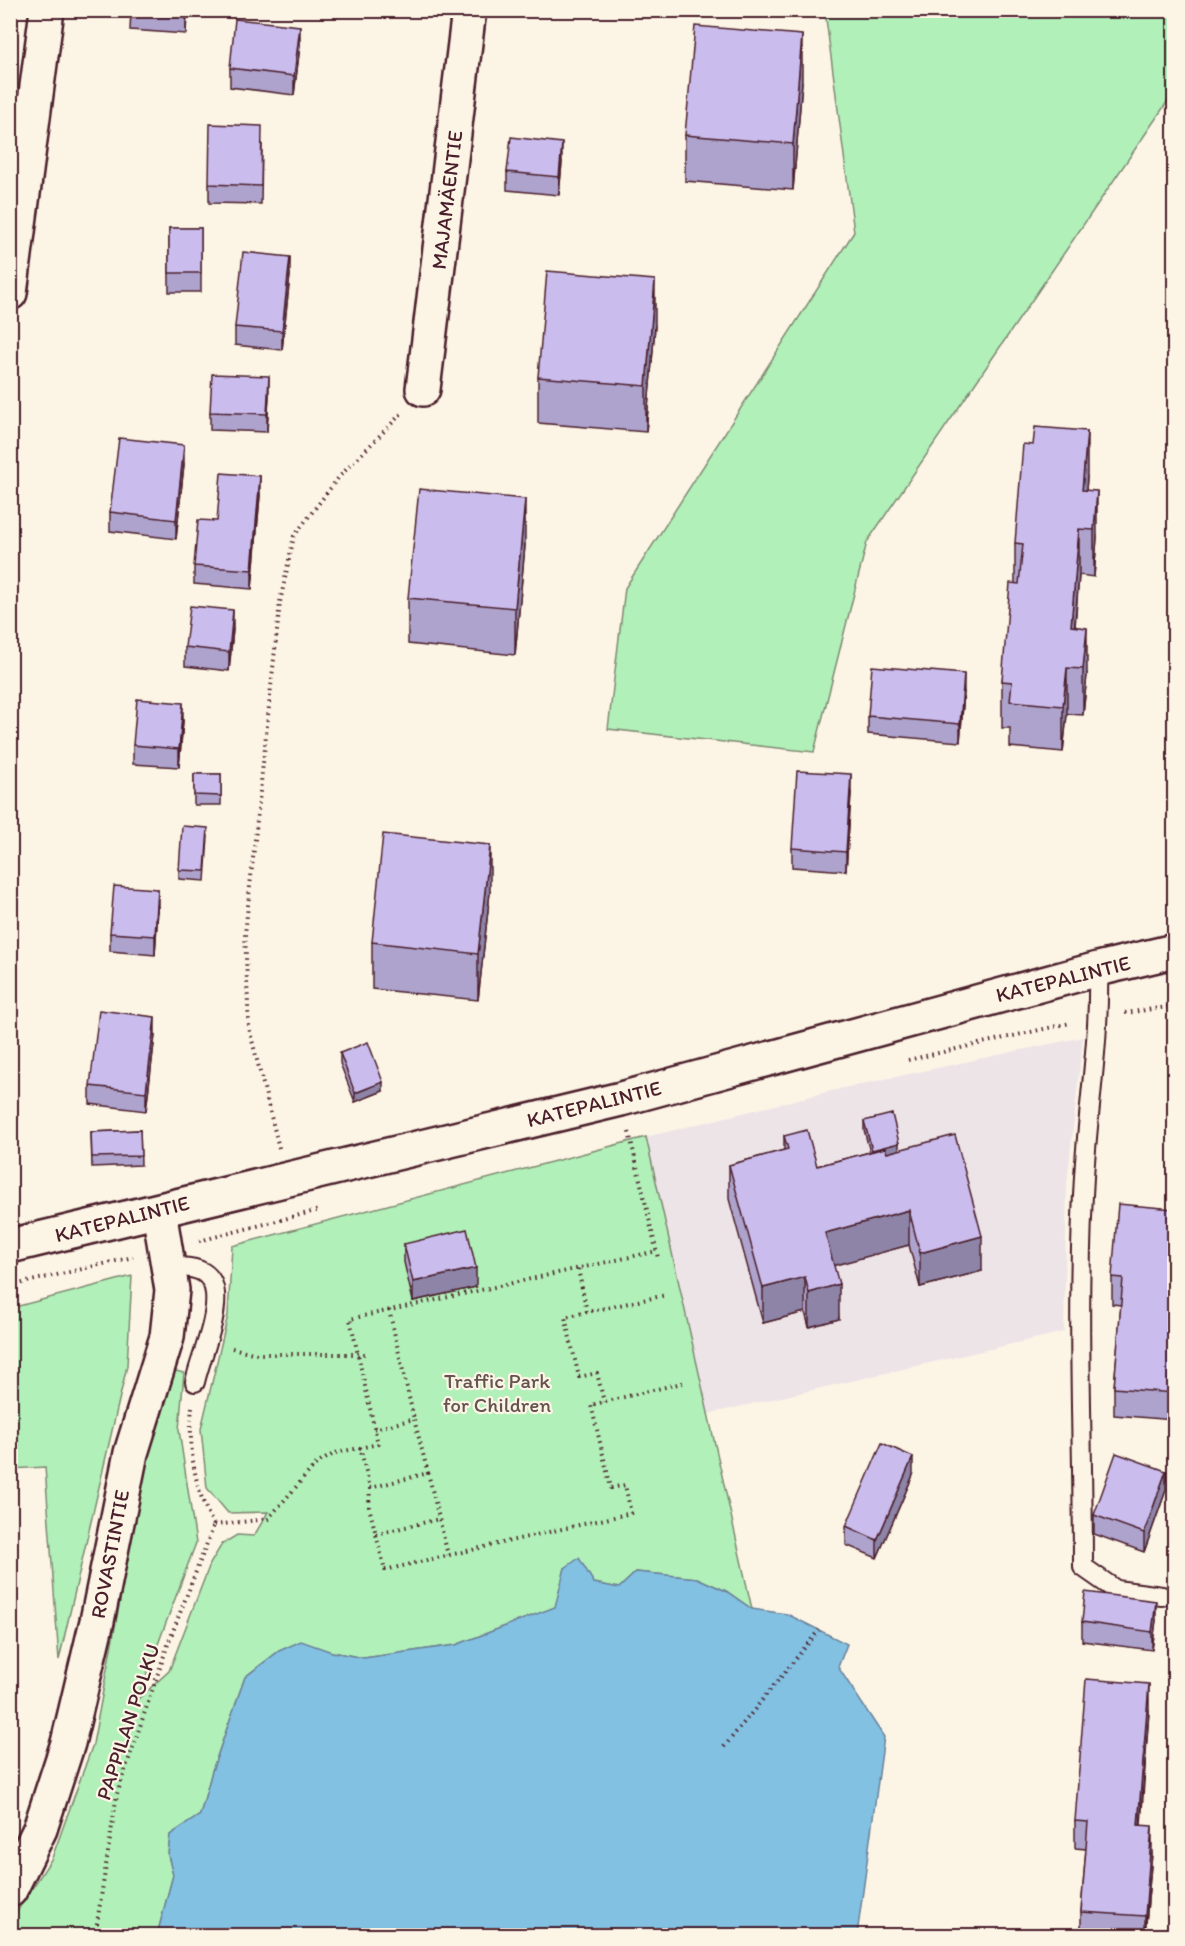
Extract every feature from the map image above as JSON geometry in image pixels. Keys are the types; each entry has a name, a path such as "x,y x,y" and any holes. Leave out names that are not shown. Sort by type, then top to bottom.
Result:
{"street":[{"path":"10,292 47,10"},
{"name":"MAJAMÄENTIE","path":"423,389 469,10"},
{"name":"KATEPALINTIE","path":"10,1246 621,1099 1098,969 1174,951"},
{"name":"ROVASTINTIE","path":"10,1890 40,1829 68,1743 97,1621 131,1453 167,1337 171,1313 170,1268 159,1210"}],"lane":[{"path":"1098,969 1099,1017 1084,1176 1080,1308 1083,1567 1116,1590 1162,1596"},
{"path":"170,1268 190,1266 207,1274 217,1293 208,1340 195,1382"}],"path":[{"path":"286,1178 249,1028 245,934 280,602 294,537 339,477 386,432 423,389"},
{"path":"621,1099 658,1258"},
{"path":"195,1382 190,1425 194,1470 203,1507 214,1525 268,1519 315,1465 335,1454 378,1444 350,1319 657,1251"},
{"path":"578,1269 587,1312"},
{"path":"604,1402 597,1373 579,1377 565,1317 666,1295"},
{"path":"389,1311 448,1555"},
{"path":"208,1340 257,1354 365,1354"},
{"path":"360,1447 370,1488 369,1507 385,1570 631,1513 625,1485 610,1488 591,1405 686,1382"},
{"path":"374,1429 414,1419"},
{"path":"370,1488 428,1473"},
{"path":"376,1534 439,1519"},
{"name":"PAPPILAN POLKU","path":"95,1935 117,1794 168,1644 214,1525"},
{"path":"724,1747 819,1630"}],"shaded area":[{"path":"1083,1037 1067,1184 1064,1332 708,1414 646,1137 843,1088"}],"green space":[{"path":"825,11 1174,11 1174,92 867,542 814,752 608,729 625,588 854,232"},
{"name":"Traffic Park for Children","path":"646,1137 752,1609 726,1591 697,1578 636,1572 619,1588 594,1583 565,1568 556,1607 456,1645 364,1658 332,1652 279,1651 245,1677 212,1771 200,1815 170,1835 168,1855 173,1875 157,1935 11,1935 10,1922 52,1858 93,1744 153,1424 168,1369 184,1373 179,1430 196,1543 137,1700 169,1671 210,1564 222,1544 237,1535 254,1536 268,1512 228,1513 207,1488 201,1429 228,1315 232,1246"},
{"path":"132,1276 127,1366 59,1660 45,1467 11,1469 11,1308"}],"water":[{"path":"579,1558 594,1583 619,1588 636,1572 697,1578 726,1591 752,1609 787,1614 847,1644 838,1667 884,1737 857,1935 157,1935 173,1875 168,1855 170,1835 200,1815 212,1771 245,1677 279,1651 301,1641 332,1652 364,1658 456,1645 555,1607 565,1568"}],"building":[{"path":"131,10 186,10 186,16"},
{"path":"235,19 300,26 294,76 230,68"},
{"path":"695,26 802,35 793,144 685,135"},
{"path":"210,124 262,126 261,186 209,184"},
{"path":"511,137 562,143 559,177 507,172"},
{"path":"169,228 201,228 201,273 169,273"},
{"path":"243,252 290,257 282,331 235,327"},
{"path":"547,271 655,280 646,386 538,377"},
{"path":"212,374 269,376 267,414 210,412"},
{"path":"1035,427 1087,431 1082,490 1097,491 1094,530 1079,529 1071,626 1087,628 1083,669 1067,668 1063,706 1010,701 1012,682 1002,681 1010,583 1019,584 1023,544 1015,543 1023,444 1033,445"},
{"path":"119,438 184,445 176,520 110,512"},
{"path":"221,473 260,476 252,570 194,566 198,520 217,521"},
{"path":"419,489 525,499 515,608 408,598"},
{"path":"190,606 233,610 229,652 185,647"},
{"path":"872,666 964,674 960,724 868,716"},
{"path":"137,699 183,703 179,749 133,745"},
{"path":"797,771 851,774 846,852 792,848"},
{"path":"194,774 221,774 221,796 194,795"},
{"path":"182,826 208,828 205,871 179,870"},
{"path":"383,834 490,845 478,954 372,942"},
{"path":"114,886 158,889 155,936 110,933"},
{"path":"99,1010 155,1017 146,1092 90,1086"},
{"path":"368,1042 383,1082 355,1093 340,1053"},
{"path":"892,1114 899,1143 872,1150 864,1121"},
{"path":"140,1130 141,1156 92,1157 91,1132"},
{"path":"807,1130 817,1166 885,1148 887,1153 955,1135 982,1236 920,1253 909,1210 825,1233 839,1284 809,1293 805,1277 763,1288 729,1165 788,1149 784,1136"},
{"path":"1118,1204 1174,1209 1174,1393 1114,1388 1123,1278 1112,1277"},
{"path":"467,1229 476,1268 413,1282 404,1244"},
{"path":"882,1443 913,1457 877,1540 846,1526"},
{"path":"1116,1453 1166,1471 1144,1533 1094,1515"},
{"path":"1085,1592 1156,1601 1152,1632 1082,1622"},
{"path":"1086,1679 1149,1684 1138,1825 1152,1826 1145,1916 1081,1912 1088,1822 1075,1821"}]}
